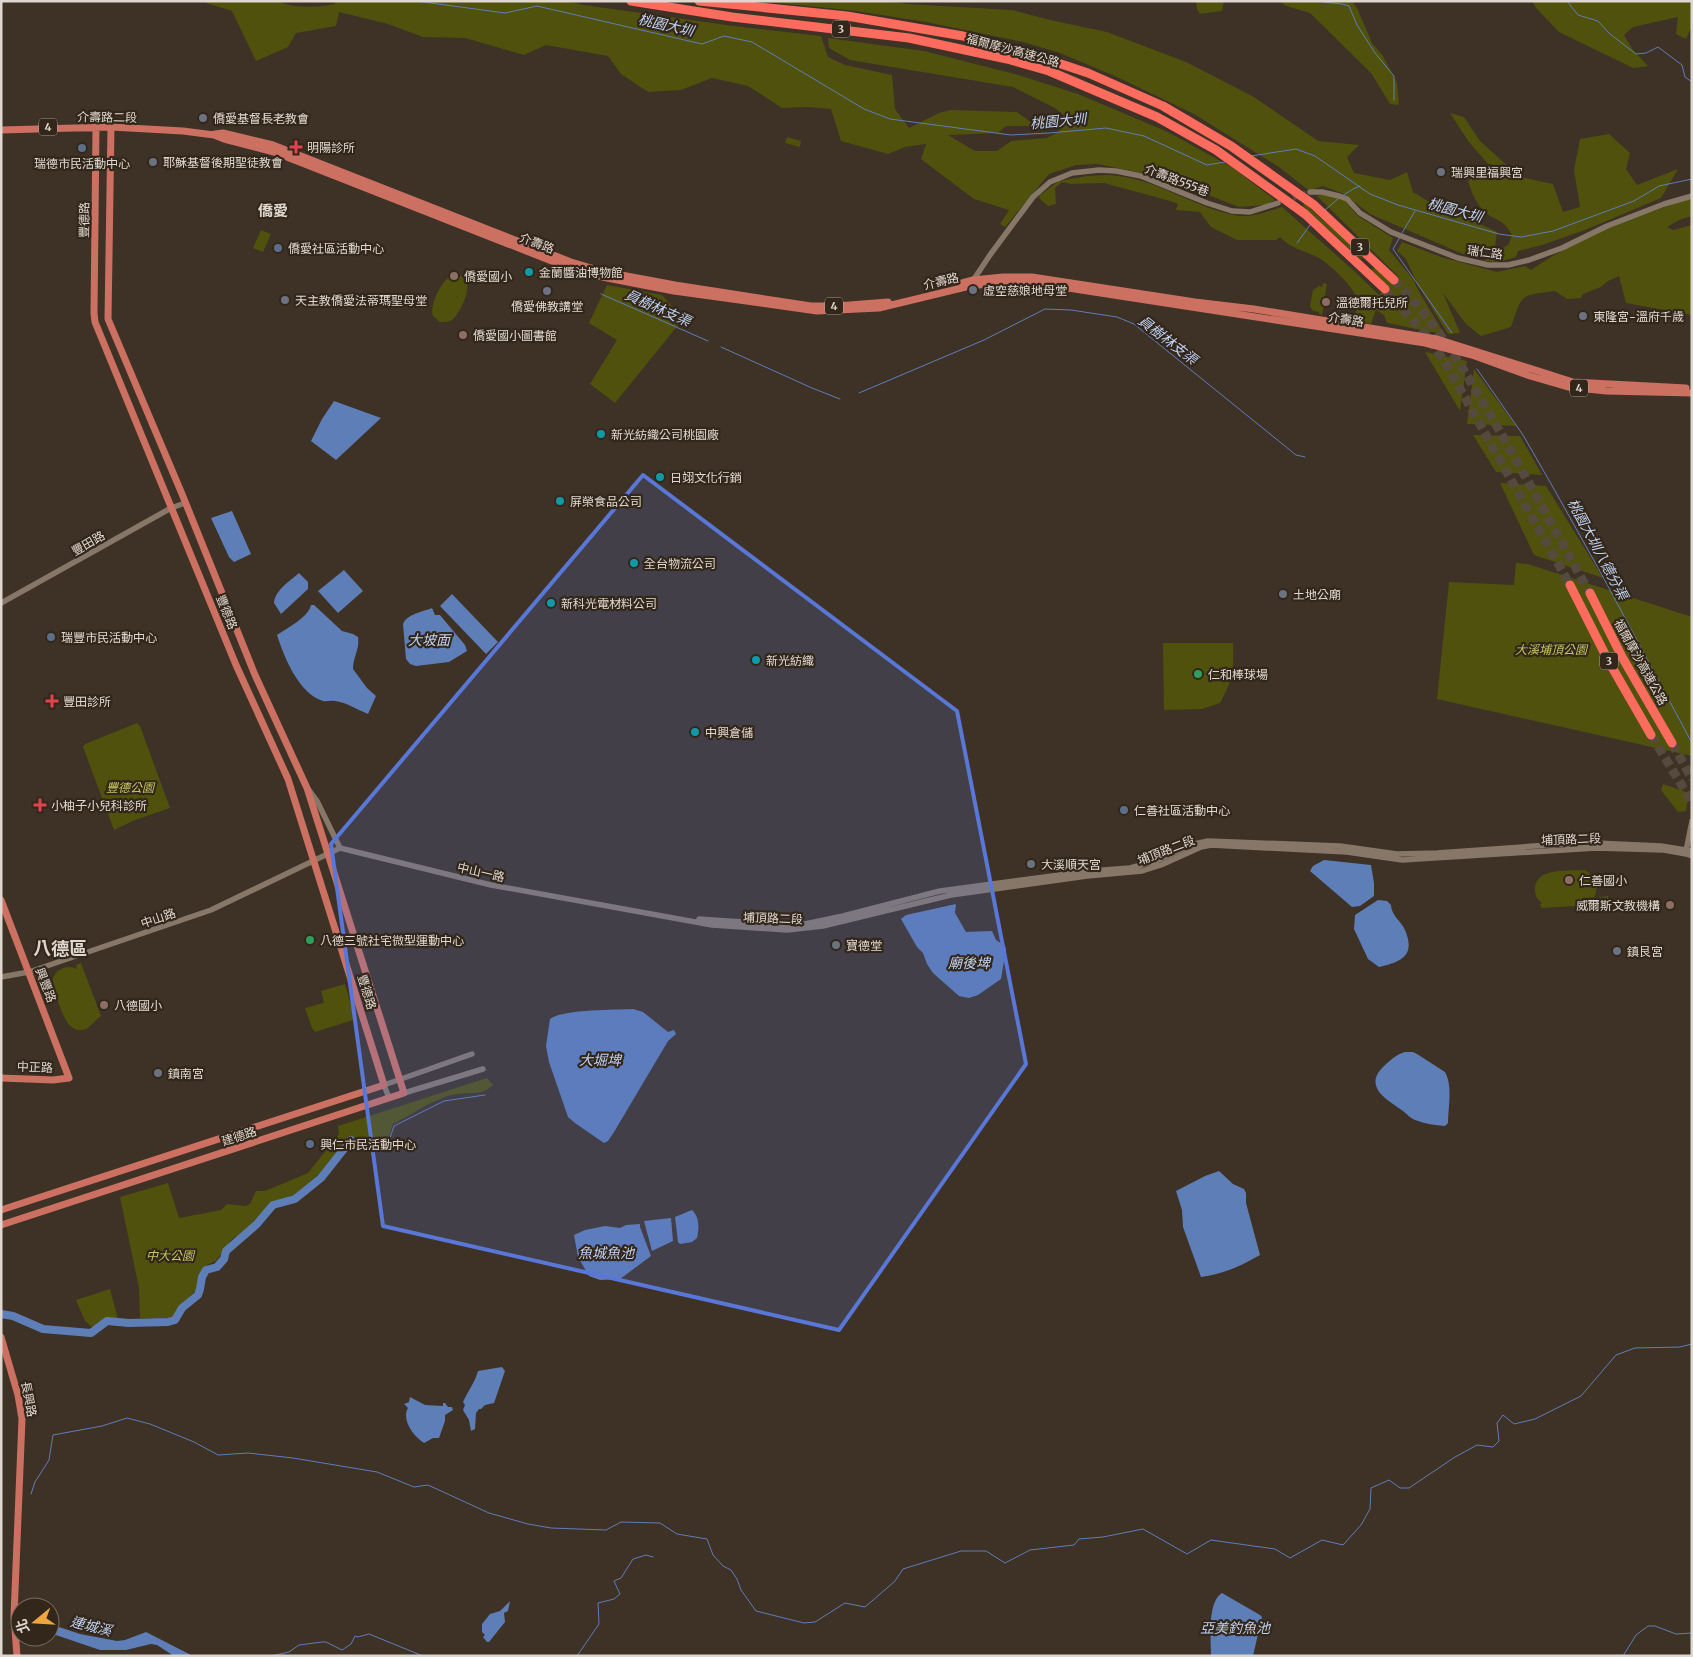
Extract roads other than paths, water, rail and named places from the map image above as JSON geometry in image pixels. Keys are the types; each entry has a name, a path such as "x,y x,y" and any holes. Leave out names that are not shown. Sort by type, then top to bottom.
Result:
{"highway":[{"name":"福爾摩沙高速公路","path":"631,1 732,17 909,38 1049,70 1157,117 1216,150 1314,221 1385,289"},
{"name":"福爾摩沙高速公路","path":"699,1 847,16 964,36 1013,49 1088,73 1163,106 1231,146 1322,212 1394,280"},
{"path":"1363,268 1373,260"},
{"name":"3","path":"1570,585 1613,669 1651,735"},
{"name":"福爾摩沙高速公路","path":"1590,593 1622,657 1672,743"}],"main road":[{"name":"豐德路","path":"96,127 95,322 240,674 288,779 384,1084"},
{"name":"介壽路二段","path":"1,130 111,127 183,131"},
{"name":"豐德路","path":"111,127 108,319 254,675 307,788 404,1093"},
{"name":"介壽路","path":"183,131 214,134 224,139 274,152 566,267 602,277 674,291 817,311 879,308 1004,276 1032,278 1256,309 1437,339 1573,382 1692,388"},
{"name":"介壽路","path":"971,283 1042,284 1425,343 1472,355 1530,376 1568,387 1606,391 1692,393"},
{"name":"興豐路","path":"1,900 69,1078"},
{"name":"中正路","path":"1,1078 53,1080 69,1078"},
{"name":"建德路","path":"1,1210 384,1084"},
{"name":"建德路","path":"1,1225 404,1093"},
{"name":"長興路","path":"1,1337 18,1395 22,1419 14,1618 17,1656"}],"street":[{"name":"介壽路555巷","path":"971,283 1033,197 1050,182 1072,173 1099,170 1141,176 1207,203 1232,211 1250,212 1278,203"},
{"name":"瑞仁路","path":"1310,192 1322,192 1347,199 1360,213 1391,232 1458,258 1488,265 1508,265 1529,260 1562,248 1625,218 1692,196"},
{"name":"豐田路","path":"1,603 171,508 185,503"},
{"path":"307,788 317,801 340,848 314,860"},
{"path":"1689,853 1692,821"},
{"name":"埔頂路二段","path":"648,912 682,919 805,924 940,891 1090,871 1130,868 1156,861 1194,844 1208,840 1340,846 1397,854 1579,844 1626,844 1689,853"},
{"name":"中山一路","path":"340,848 491,885 648,912"},
{"name":"中山路","path":"1,977 29,972 205,913 314,860"},
{"name":"建德路","path":"384,1084 472,1054"},
{"name":"建德路","path":"404,1093 483,1069"},
{"name":"豐德路","path":"384,1084 389,1098"}],"water":[{"path":"334,401 381,418 336,460 311,441"},
{"path":"232,511 251,554 234,562 229,557 211,518"},
{"path":"344,570 363,591 338,613 318,591"},
{"path":"299,573 308,582 308,589 281,614 274,603 275,598 284,586"},
{"name":"大坡面","path":"452,594 498,642 486,654 440,606"},
{"path":"311,605 314,605 342,631 358,637 353,669 367,688 376,696 368,714 343,703 323,701 314,697 300,683 288,664 277,635 302,618"},
{"name":"大坡面","path":"432,608 435,615 440,615 465,645 467,651 449,662 416,666 410,664 406,659 403,624 411,616"},
{"path":"1324,860 1371,865 1374,896 1360,906 1352,907 1310,871 1313,866"},
{"path":"1378,900 1387,901 1391,905 1391,909 1405,930 1409,946 1407,952 1400,960 1379,967 1368,959 1354,929 1355,915"},
{"name":"廟後埤","path":"956,904 955,913 966,932 992,931 996,940 1005,946 1006,949 1001,979 978,995 969,998 959,996 933,973 923,953 917,947 901,919 906,915"},
{"name":"大堀埤","path":"633,1009 643,1012 668,1032 674,1030 676,1034 668,1041 614,1132 608,1141 604,1143 568,1117 549,1062 546,1046 550,1019 566,1013"},
{"path":"1405,1052 1417,1054 1445,1072 1449,1084 1450,1097 1448,1123 1445,1126 1413,1119 1385,1098 1377,1088 1375,1081 1383,1067 1390,1060"},
{"path":"1219,1171 1233,1184 1244,1189 1246,1193 1246,1203 1260,1255 1232,1269 1201,1277 1183,1227 1182,1210 1176,1191"},
{"path":"692,1210 698,1220 697,1238 692,1242 680,1244 678,1242 675,1217"},
{"path":"671,1218 673,1241 652,1251 644,1221"},
{"name":"魚城魚池","path":"640,1224 651,1256 620,1279 600,1280 589,1276 578,1257 574,1235 585,1230 605,1226 620,1228 626,1225"},
{"path":"502,1367 505,1371 494,1403 479,1409 476,1413 475,1429 471,1431 469,1420 463,1410 465,1405 463,1402 478,1371"},
{"path":"410,1397 425,1405 443,1406 443,1403 445,1403 448,1407 452,1407 453,1410 445,1415 445,1421 439,1438 433,1438 424,1443 416,1437 406,1418 408,1408 404,1404 409,1402"},
{"name":"亞美釣魚池","path":"1222,1593 1262,1617 1253,1656 1211,1656 1212,1613 1217,1598"},
{"path":"510,1601 508,1611 504,1613 505,1622 487,1642 483,1637 485,1635 482,1632 482,1624 490,1614 500,1611"},
{"path":"60,1627 80,1634 117,1641 146,1632 193,1656 174,1656 157,1645 151,1644 126,1650 100,1650 60,1636"}],"waterway":[{"name":"桃園大圳","path":"416,1 505,13 537,6 702,44 724,36 752,42 864,109 890,119 1011,135 1106,128 1144,136 1207,165 1225,162"},
{"path":"1319,1 1349,6 1357,25 1375,53 1394,76 1394,100"},
{"path":"1567,1 1578,15 1598,21 1610,34 1636,54 1646,53 1658,47 1682,65 1685,77 1692,82"},
{"name":"桃園大圳","path":"1251,156 1296,149 1315,156 1370,194 1398,205 1499,234 1521,237 1553,231 1634,201 1659,186 1692,179"},
{"path":"1342,196 1360,186"},
{"path":"1325,210 1339,198"},
{"name":"桃園大圳八德分渠","path":"1402,233 1415,211"},
{"path":"1297,243 1310,225"},
{"name":"桃園大圳八德分渠","path":"1400,237 1393,249 1452,333"},
{"name":"員樹林支渠","path":"601,294 708,341"},
{"name":"員樹林支渠","path":"859,393 984,340 1045,309 1071,310 1117,317 1134,324 1296,455 1305,457"},
{"name":"員樹林支渠","path":"721,347 840,399"},
{"name":"桃園大圳八德分渠","path":"1477,369 1523,435 1602,575 1692,743"},
{"path":"351,1140 389,1141 394,1126 444,1101 485,1095"},
{"path":"1,1314 13,1316 43,1329 91,1333 107,1321 129,1323 168,1322 175,1320 182,1308 198,1295 202,1277 206,1270 217,1267 224,1259 226,1251 257,1224 273,1205 295,1199 321,1178 351,1140"},
{"path":"31,1494 35,1482 49,1460 53,1435 102,1426 127,1418 150,1424 194,1442 218,1455 248,1453 293,1458 377,1472 414,1487 428,1485 489,1513 528,1524 551,1528 606,1530 621,1522 660,1523 677,1534 707,1539 713,1555 723,1566 731,1570 741,1590 756,1611 804,1623 815,1622 845,1603 865,1607 895,1581 903,1569 961,1551 986,1551 1005,1563 1030,1550 1074,1545 1079,1539 1103,1537 1143,1529 1187,1554 1211,1540 1275,1549 1290,1558 1322,1540 1343,1545 1361,1525 1370,1509 1371,1488 1389,1480 1400,1488 1409,1488 1455,1457 1477,1445 1493,1447 1499,1441 1497,1423 1503,1415 1514,1424 1535,1419 1581,1396 1616,1355 1635,1348 1680,1347 1692,1344"},
{"path":"577,1656 599,1624 598,1603 614,1599 620,1594 614,1581 621,1578 633,1559 646,1555 653,1557"},
{"path":"1623,1656 1636,1635 1648,1626 1655,1626 1676,1634 1692,1633"},
{"path":"271,1656 289,1652 299,1645 322,1642 342,1650 351,1644 355,1636 369,1634 423,1656"}],"tunnel":[{"path":"1285,201 1310,192"},
{"path":"1394,280 1435,327 1458,361 1515,458 1590,593"},
{"path":"1385,289 1427,336 1445,362 1570,585"},
{"path":"1651,735 1692,802"},
{"path":"1672,743 1692,779"}],"place":[{"name":"僑愛基督長老教會","path":"203,118"},
{"name":"明陽診所","path":"296,147"},
{"name":"瑞德市民活動中心","path":"82,148"},
{"name":"耶穌基督後期聖徒教會","path":"153,162"},
{"name":"瑞興里福興宮","path":"1441,172"},
{"name":"僑愛社區活動中心","path":"278,248"},
{"name":"金蘭醬油博物館","path":"529,272"},
{"name":"僑愛國小","path":"454,276"},
{"name":"虛空慈娘地母堂","path":"973,290"},
{"name":"僑愛佛教講堂","path":"547,291"},
{"name":"天主教僑愛法蒂瑪聖母堂","path":"285,300"},
{"name":"溫德爾托兒所","path":"1326,302"},
{"name":"東隆宮-溫府千歲","path":"1583,316"},
{"name":"僑愛國小圖書館","path":"463,335"},
{"name":"新光紡織公司桃園廠","path":"601,434"},
{"name":"日翊文化行銷","path":"660,477"},
{"name":"屏榮食品公司","path":"560,501"},
{"name":"全台物流公司","path":"634,563"},
{"name":"土地公廟","path":"1283,594"},
{"name":"新科光電材料公司","path":"551,603"},
{"name":"瑞豐市民活動中心","path":"51,637"},
{"name":"新光紡織","path":"756,660"},
{"name":"仁和棒球場","path":"1198,674"},
{"name":"豐田診所","path":"52,701"},
{"name":"中興倉儲","path":"695,732"},
{"name":"小柚子小兒科診所","path":"40,805"},
{"name":"仁善社區活動中心","path":"1124,810"},
{"name":"大溪順天宮","path":"1031,864"},
{"name":"仁善國小","path":"1569,880"},
{"name":"威爾斯文教機構","path":"1670,905"},
{"name":"八德三號社宅微型運動中心","path":"310,940"},
{"name":"寶德堂","path":"836,945"},
{"name":"鎮艮宮","path":"1617,951"},
{"name":"八德國小","path":"104,1005"},
{"name":"鎮南宮","path":"158,1073"},
{"name":"興仁市民活動中心","path":"310,1144"}],"district":[{"name":"僑愛","path":"273,210"},
{"name":"八德區","path":"60,948"}],"park label":[{"name":"大溪埔頂公園","path":"1551,649"},
{"name":"豐德公園","path":"130,787"},
{"name":"中大公園","path":"170,1255"}],"water label":[{"name":"連城溪","path":"91,1626"}]}
